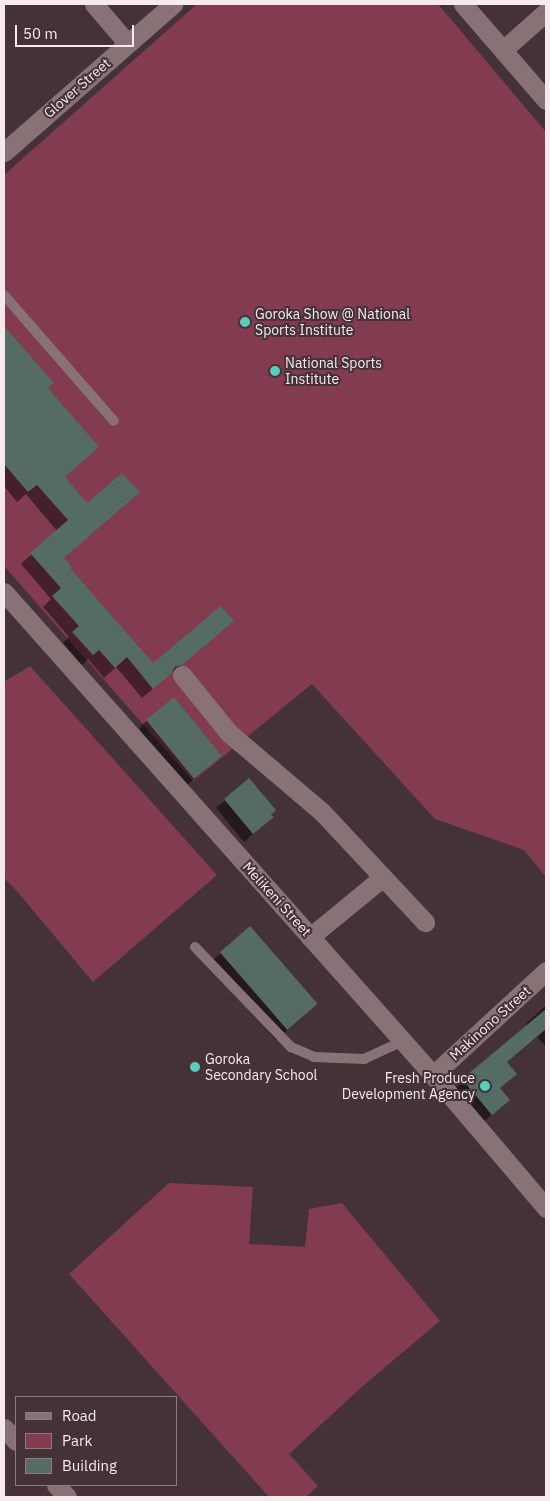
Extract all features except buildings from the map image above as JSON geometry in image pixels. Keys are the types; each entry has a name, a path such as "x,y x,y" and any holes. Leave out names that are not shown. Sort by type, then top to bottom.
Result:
{"street":[{"path":"94,4 128,44"},
{"name":"Glover Street","path":"4,152 174,4"},
{"path":"474,8 503,50 546,100"},
{"path":"503,50 546,12"},
{"name":"Melikeni Street","path":"4,592 433,1075 546,1208"},
{"path":"182,675 229,733 322,812 425,922"},
{"path":"310,937 382,877"},
{"name":"Makinono Street","path":"433,1075 546,971"},
{"path":"4,1428 15,1440"},
{"path":"57,1486 67,1497"}],"lane":[{"path":"4,295 114,421"},
{"path":"195,947 291,1047 314,1057 364,1059 403,1041"}],"green space":[{"name":"National Sports Institute","path":"197,4 438,4 546,132 546,877 524,850 435,819 312,684 193,781 4,566 4,175"},
{"path":"30,666 217,875 93,982 4,878 4,682"},
{"path":"169,1183 253,1187 249,1244 305,1247 309,1209 342,1203 440,1321 364,1385 289,1454 318,1486 306,1497 269,1497 69,1274"}],"place":[{"name":"Goroka Show @ National Sports Institute","path":"245,322"},
{"name":"National Sports Institute","path":"275,371"},
{"name":"Goroka Secondary School","path":"195,1067"},
{"name":"Fresh Produce Development Agency","path":"485,1086"}]}
